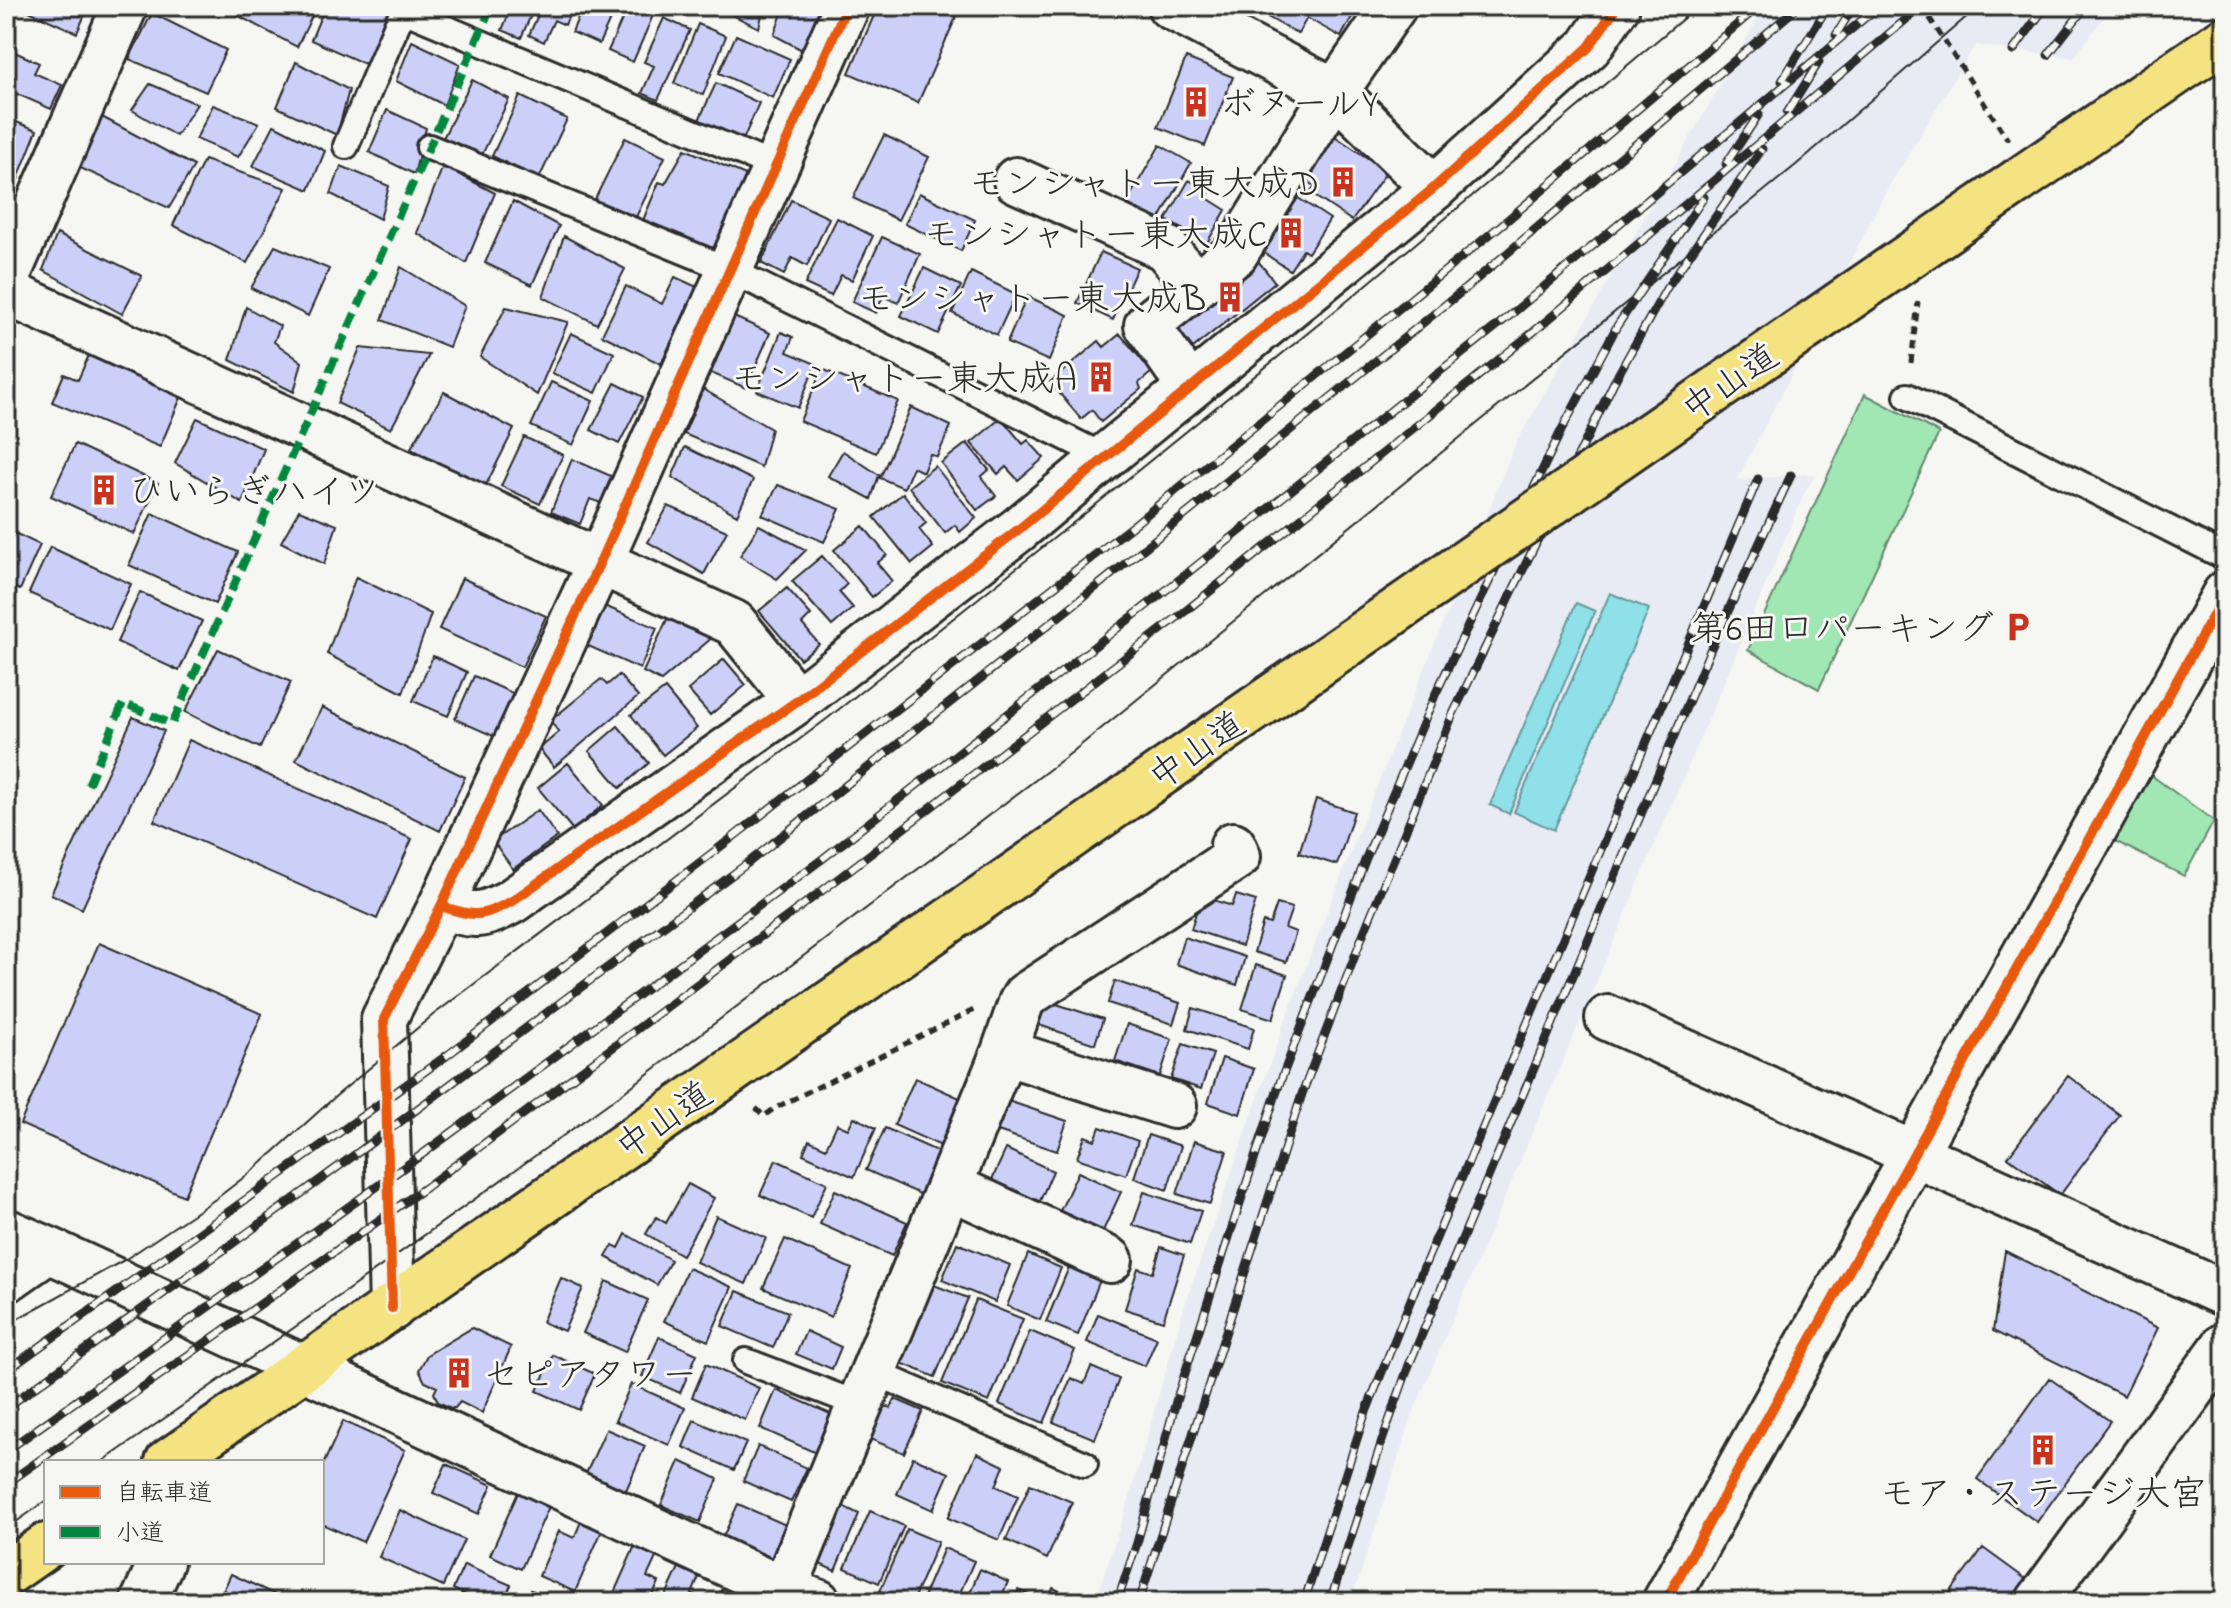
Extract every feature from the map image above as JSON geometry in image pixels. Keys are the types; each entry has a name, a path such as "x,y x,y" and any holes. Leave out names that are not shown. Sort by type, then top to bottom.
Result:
{"highway":[{"name":"中山道","path":"171,1460 1423,592 2013,160 2225,39"},
{"path":"6,1574 44,1547"}],"street":[{"path":"6,279 125,6"},
{"path":"392,1308 384,1019 441,906 600,562 847,6"},
{"path":"1170,6 1335,92 1434,188"},
{"path":"1190,387 1147,325 1235,254 1335,92 1394,6"},
{"path":"441,906 480,915 512,901 797,701 1019,529 1434,188 1589,47 1617,6"},
{"path":"1016,180 1165,248 1196,285"},
{"path":"6,292 734,623 797,701"},
{"path":"1665,1602 1914,1154 2212,649 2225,594"},
{"path":"6,1231 794,1598 867,1388 1025,996 1238,856 1233,845"},
{"path":"1608,1018 2225,1294"},
{"path":"1004,1052 1174,1106"},
{"path":"949,1186 1110,1260"},
{"path":"6,1280 49,1250"},
{"path":"2038,1602 2225,1345"},
{"path":"143,1602 160,1564"}],"lane":[{"path":"346,146 403,10 776,167"},
{"path":"429,147 730,270 1105,457"},
{"path":"1907,396 2225,557"},
{"path":"746,1361 867,1388 1085,1464"}],"path":[{"path":"1922,6 2013,160"},
{"path":"1907,396 1919,295"},
{"path":"756,1108 764,1116 980,1007"}],"shaded area":[{"path":"1765,6 2112,6 2074,58 1975,45 1889,186 1737,480 1815,476 1805,492 1413,1413 1351,1602 1095,1602 1127,1506 1184,1307 1285,1021 1515,445"}],"green space":[{"path":"1865,394 1939,433 1819,689 1748,650"},
{"path":"2144,770 2214,821 2184,876 2111,839"}],"water":[{"path":"1610,593 1649,609 1554,830 1514,812"},
{"path":"1576,603 1595,611 1509,814 1490,805"}],"building":[{"path":"18,6 78,6 87,10 77,33"},
{"path":"220,6 302,6 314,12 297,47"},
{"path":"325,6 380,6 391,12 365,64 311,40"},
{"path":"512,6 535,6 521,38 502,30"},
{"path":"542,6 573,6 565,25 554,20 544,42 529,35"},
{"path":"583,6 616,6 599,44 572,32"},
{"path":"628,6 657,6 633,62 608,51"},
{"path":"764,6 759,28 716,7"},
{"path":"785,6 827,6 806,52 774,35"},
{"path":"878,6 961,6 918,103 849,73"},
{"path":"1248,6 1358,6 1341,37 1307,18 1298,34"},
{"path":"152,13 226,50 206,92 129,59"},
{"path":"664,18 690,30 658,100 642,93 654,66 644,62"},
{"path":"698,24 726,36 703,95 674,83"},
{"path":"736,35 790,59 773,98 719,73"},
{"path":"412,41 460,64 444,105 396,81"},
{"path":"6,48 39,63 34,73 62,85 51,109 6,89"},
{"name":"ボヌールY","path":"1186,58 1233,77 1205,146 1158,127"},
{"path":"296,62 349,90 337,135 277,107"},
{"path":"472,80 509,99 481,157 443,138"},
{"path":"716,83 759,103 743,140 699,120"},
{"path":"150,84 197,104 176,136 132,110"},
{"path":"520,96 567,119 539,179 492,156"},
{"path":"213,105 259,123 238,157 196,139"},
{"path":"387,110 426,128 414,174 369,152"},
{"path":"100,116 194,166 169,208 76,166"},
{"path":"6,118 37,130 17,181 6,176"},
{"path":"274,125 325,151 309,190 253,166"},
{"name":"モンシャトー東大成D","path":"1330,133 1387,171 1352,221 1310,193 1315,187 1301,177"},
{"path":"884,135 929,157 898,220 853,198"},
{"path":"625,138 665,157 633,223 593,203"},
{"path":"1160,145 1191,163 1158,222 1126,203"},
{"path":"685,149 748,176 712,255 641,225 659,182 665,184"},
{"path":"204,160 286,188 247,263 173,225"},
{"path":"341,166 389,186 380,219 331,194"},
{"path":"443,166 495,193 466,263 417,233"},
{"path":"1189,180 1210,192 1207,198 1226,210 1207,243 1166,220"},
{"name":"モンシャトー東大成C","path":"1289,192 1330,219 1308,253 1303,250 1290,270 1253,246"},
{"path":"919,193 975,220 961,251 905,224"},
{"path":"791,200 829,218 807,266 792,258 784,275 761,263"},
{"path":"513,201 559,226 532,285 485,263"},
{"path":"837,218 873,236 852,280 841,275 831,296 805,284"},
{"path":"57,234 142,276 122,314 43,270"},
{"path":"564,236 625,269 597,324 543,297"},
{"path":"882,237 920,254 898,303 883,296 876,313 852,302"},
{"path":"275,246 329,269 308,316 251,288"},
{"path":"1101,252 1137,268 1113,320 1077,303"},
{"name":"モンシャトー東大成B","path":"1254,256 1275,282 1193,348 1177,328"},
{"path":"401,267 465,306 449,347 382,320"},
{"path":"924,268 961,286 938,334 901,316"},
{"path":"971,272 1016,294 997,335 952,313"},
{"path":"675,277 697,287 661,364 602,335 626,286 662,304"},
{"path":"1027,296 1068,315 1049,361 1007,343"},
{"path":"246,307 280,326 274,342 302,362 294,392 230,360"},
{"path":"506,307 568,322 537,395 480,357"},
{"path":"734,317 770,333 746,388 711,373"},
{"path":"781,332 793,337 787,352 816,364 798,408 757,391"},
{"path":"571,333 614,353 596,393 552,373"},
{"name":"モンシャトー東大成A","path":"1120,334 1152,372 1139,383 1141,389 1101,422 1092,410 1081,419 1050,382 1099,341 1104,347"},
{"path":"360,348 429,355 391,429 337,403"},
{"path":"89,355 182,395 160,447 52,402 64,374 78,380"},
{"path":"822,369 898,401 876,453 800,421"},
{"path":"551,382 593,401 573,445 531,426"},
{"path":"615,383 643,397 619,444 591,430"},
{"path":"703,389 771,429 761,467 684,434"},
{"path":"444,392 514,429 484,489 411,448"},
{"path":"911,407 951,426 937,457 930,454 923,472 913,467 904,488 880,478"},
{"path":"197,418 264,449 242,503 175,463"},
{"path":"1001,418 1023,444 1028,440 1044,458 1018,480 1006,467 998,474 971,443"},
{"path":"524,437 563,455 540,504 501,486"},
{"path":"967,443 989,470 981,477 996,496 977,510 941,463"},
{"name":"ひいらぎハイツ","path":"75,444 158,483 134,534 51,496"},
{"path":"685,447 753,480 737,515 672,477"},
{"path":"843,451 879,475 871,499 828,476"},
{"path":"572,459 611,476 601,503 590,499 580,524 551,512"},
{"path":"935,466 976,518 960,532 955,525 945,533 909,487"},
{"path":"778,485 840,509 824,542 762,515"},
{"path":"903,493 926,523 919,529 933,547 912,564 874,517"},
{"path":"668,506 727,531 704,574 648,542"},
{"path":"299,510 337,525 324,564 281,542"},
{"path":"152,513 238,552 215,604 129,565"},
{"path":"759,525 806,550 777,579 740,556"},
{"path":"863,526 887,555 877,563 892,581 872,597 834,550"},
{"path":"6,529 40,545 20,590 6,584"},
{"path":"50,547 131,584 110,630 29,593"},
{"path":"822,556 847,584 839,592 853,608 832,626 792,581"},
{"path":"356,577 431,614 403,693 327,654"},
{"path":"462,578 546,616 522,667 439,629"},
{"path":"787,588 811,615 802,624 819,644 800,659 759,611"},
{"path":"140,592 202,621 179,671 117,642"},
{"path":"602,605 657,628 640,669 586,645"},
{"path":"668,617 713,637 661,681 643,672"},
{"path":"218,649 291,682 260,748 185,712"},
{"path":"433,656 467,672 448,716 413,701"},
{"path":"724,659 746,685 710,715 688,690"},
{"path":"619,675 638,697 554,767 539,749 559,732 550,721 601,679 607,685"},
{"path":"474,676 517,695 498,738 455,719"},
{"path":"665,689 697,728 663,755 631,715"},
{"path":"322,707 465,777 440,831 296,760"},
{"path":"133,717 164,731 82,909 51,894"},
{"path":"618,726 649,763 620,788 589,751"},
{"path":"189,740 412,839 377,919 154,821"},
{"path":"568,763 603,805 573,830 538,788"},
{"path":"1316,799 1354,812 1337,865 1299,853"},
{"path":"538,810 557,837 513,869 493,841"},
{"path":"1236,895 1256,901 1242,946 1191,929 1201,896 1232,906"},
{"path":"1277,904 1292,908 1285,928 1296,932 1286,962 1254,952 1263,922 1270,924"},
{"path":"1184,937 1245,957 1237,985 1176,964"},
{"path":"99,943 262,1014 184,1196 20,1124"},
{"path":"1256,965 1287,975 1273,1019 1242,1009"},
{"path":"1115,981 1180,1003 1173,1024 1108,1003"},
{"path":"1044,1000 1103,1019 1095,1044 1036,1024"},
{"path":"1193,1008 1254,1028 1248,1049 1187,1029"},
{"path":"1127,1024 1172,1039 1160,1076 1115,1061"},
{"path":"1183,1044 1213,1054 1201,1089 1171,1079"},
{"path":"1222,1058 1254,1069 1240,1114 1208,1103"},
{"path":"2068,1076 2120,1115 2060,1195 2008,1157"},
{"path":"915,1078 962,1099 941,1146 894,1125"},
{"path":"1005,1100 1067,1121 1057,1151 995,1130"},
{"path":"854,1117 876,1128 854,1177 803,1154 809,1140 826,1148 837,1124 848,1129"},
{"path":"1100,1127 1138,1141 1126,1175 1077,1158 1085,1136 1095,1140"},
{"path":"885,1128 941,1153 922,1195 866,1170"},
{"path":"1148,1135 1181,1146 1167,1190 1134,1178"},
{"path":"1194,1141 1227,1151 1210,1204 1177,1194"},
{"path":"1006,1149 1053,1171 1037,1208 989,1186"},
{"path":"776,1160 827,1183 811,1218 760,1195"},
{"path":"1078,1172 1121,1192 1103,1231 1060,1211"},
{"path":"688,1184 714,1198 682,1255 646,1234 656,1217 666,1223"},
{"path":"835,1190 907,1222 892,1256 820,1224"},
{"path":"1144,1192 1201,1211 1190,1244 1133,1225"},
{"path":"716,1216 766,1238 746,1284 696,1262"},
{"path":"626,1234 671,1260 657,1285 606,1257 613,1245 619,1248"},
{"path":"785,1239 852,1269 831,1317 763,1288"},
{"path":"957,1243 1010,1265 995,1302 942,1280"},
{"path":"1161,1247 1184,1255 1163,1321 1125,1309 1138,1268 1153,1273"},
{"path":"2005,1251 2158,1328 2124,1396 1993,1331"},
{"path":"1028,1254 1061,1268 1040,1320 1007,1306"},
{"path":"1069,1267 1100,1280 1078,1335 1046,1322"},
{"path":"688,1268 732,1287 708,1341 664,1321"},
{"path":"561,1278 583,1288 564,1331 542,1322"},
{"path":"606,1281 648,1300 625,1352 583,1333"},
{"path":"926,1282 968,1298 935,1377 894,1360"},
{"path":"737,1291 788,1312 773,1348 722,1326"},
{"path":"976,1300 1023,1319 989,1402 942,1383"},
{"path":"1098,1314 1157,1338 1145,1366 1087,1342"},
{"name":"セピアタワー","path":"472,1328 511,1347 482,1413 460,1402 451,1408 438,1402 434,1393 437,1387 425,1382 419,1370 427,1355"},
{"path":"806,1331 841,1347 832,1369 796,1354"},
{"path":"1030,1331 1075,1350 1044,1423 999,1404"},
{"path":"659,1337 697,1354 680,1393 642,1376"},
{"path":"553,1355 595,1374 579,1410 537,1391"},
{"path":"706,1364 759,1388 745,1420 692,1397"},
{"path":"1091,1367 1119,1379 1095,1439 1053,1422 1071,1378 1084,1384"},
{"name":"モア・ステージ大宮","path":"2049,1378 2110,1421 2037,1522 1977,1479"},
{"path":"631,1384 685,1408 669,1445 615,1421"},
{"path":"776,1390 833,1415 816,1453 760,1428"},
{"path":"895,1399 923,1411 904,1453 870,1439 885,1406 891,1408"},
{"path":"694,1420 746,1443 734,1470 683,1447"},
{"path":"343,1421 405,1450 363,1542 324,1525 324,1463"},
{"path":"606,1429 645,1446 625,1493 585,1476"},
{"path":"758,1446 807,1468 791,1502 743,1481"},
{"path":"977,1453 1004,1466 996,1486 1018,1496 999,1540 948,1518"},
{"path":"913,1457 949,1473 933,1510 897,1494"},
{"path":"680,1461 718,1479 700,1522 661,1505"},
{"path":"446,1464 492,1485 479,1514 433,1493"},
{"path":"1030,1484 1072,1502 1047,1559 1006,1540"},
{"path":"521,1486 552,1500 521,1569 490,1555"},
{"path":"836,1503 859,1514 835,1571 811,1560"},
{"path":"738,1504 786,1525 772,1558 723,1537"},
{"path":"400,1510 464,1540 443,1586 379,1557"},
{"path":"870,1511 904,1526 879,1583 845,1568"},
{"path":"583,1517 604,1526 575,1592 539,1576 559,1531 574,1538"},
{"path":"907,1529 938,1542 912,1602 880,1591"},
{"path":"637,1541 659,1551 647,1577 659,1582 650,1602 610,1602"},
{"path":"944,1548 974,1561 956,1602 921,1602"},
{"path":"1983,1548 2027,1580 2011,1602 1943,1602"},
{"path":"681,1563 701,1572 692,1594 703,1599 701,1602 663,1602"},
{"path":"464,1565 511,1585 503,1602 480,1602 453,1589"},
{"path":"980,1569 1008,1582 999,1602 966,1602"},
{"path":"231,1574 291,1602 218,1602"},
{"path":"1053,1588 1084,1602 1048,1602"},
{"path":"531,1590 558,1602 525,1602"},
{"path":"721,1590 746,1602 716,1602"},
{"path":"1018,1590 1042,1601 1042,1602 1013,1602"}],"tram line":[{"path":"6,1325 126,1259 256,1168 433,1015 828,718 1088,511 1346,302 1698,6"},
{"path":"105,1460 624,1092 1071,753 1796,165 1979,6"},
{"path":"6,1529 44,1502"}],"railway":[{"path":"6,1371 449,1054 737,834 1136,523 1505,222 1759,6"},
{"path":"6,1408 393,1127 744,866 1466,288 1799,6"},
{"path":"1782,81 1828,6"},
{"path":"1836,35 1854,6"},
{"path":"6,1451 424,1153 821,860 1508,317 1879,6"},
{"path":"6,1484 426,1187 839,878 1183,613 1532,333 1922,6"},
{"path":"2013,51 2046,6"},
{"path":"2048,55 2086,6"},
{"path":"1787,113 1819,62"},
{"path":"1726,164 1759,114"},
{"path":"1139,1602 1302,1094 1453,714 1614,382 1666,289 1762,149"},
{"path":"1117,1602 1137,1543 1177,1398 1279,1085 1366,858 1436,693 1561,431 1617,326 1704,197"},
{"path":"1330,1602 1409,1365 1711,648 1791,475"},
{"path":"1304,1602 1364,1417 1423,1269 1758,479"}],"marked path":[{"path":"88,785 123,703 172,724 492,6"}],"cycle path":[{"path":"392,1308 384,1019 441,906 600,562 847,6"},
{"path":"441,906 477,914 512,901 797,701 1019,529 1434,188 1589,47 1617,6"},
{"path":"1665,1602 2225,594"}],"place":[{"name":"ボヌールY","path":"1196,102"},
{"name":"モンシャトー東大成D","path":"1343,182"},
{"name":"モンシャトー東大成C","path":"1291,233"},
{"name":"モンシャトー東大成B","path":"1230,297"},
{"name":"モンシャトー東大成A","path":"1101,377"},
{"name":"ひいらぎハイツ","path":"104,490"},
{"name":"第6田口パーキング","path":"2018,627"},
{"name":"セピアタワー","path":"459,1373"},
{"name":"モア・ステージ大宮","path":"2043,1450"}]}
